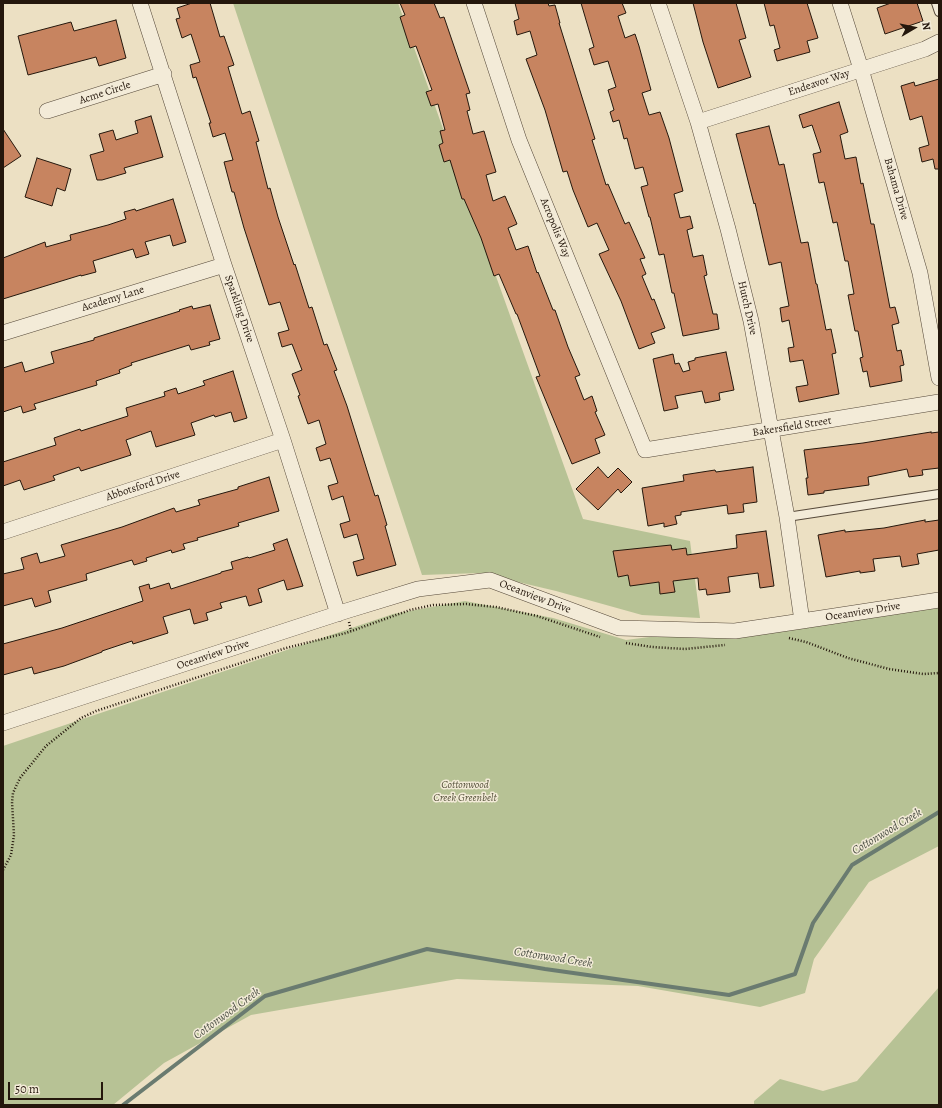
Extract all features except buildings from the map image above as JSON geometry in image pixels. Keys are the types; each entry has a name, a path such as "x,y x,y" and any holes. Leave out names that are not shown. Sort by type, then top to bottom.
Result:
{"street":[{"name":"Sparkling Drive","path":"140,3 224,265 283,440 338,614"},
{"name":"Acropolis Way","path":"474,3 519,140 645,450"},
{"name":"Hutch Drive","path":"658,3 698,122 728,229 751,321 787,517 802,622"},
{"name":"Bahama Drive","path":"840,3 861,69 920,273 939,378"},
{"name":"Endeavor Way","path":"698,122 925,49 939,42"},
{"name":"Acme Circle","path":"46,111 164,74"},
{"name":"Academy Lane","path":"3,333 224,265"},
{"name":"Bakersfield Street","path":"645,450 939,402"},
{"name":"Abbotsford Drive","path":"3,532 283,440"},
{"name":"Oceanview Drive","path":"3,723 418,589 490,580 619,628 735,631 939,600"}],"lane":[{"path":"936,3 939,12"},
{"path":"787,517 939,494"}],"path":[{"path":"3,870 11,855 14,835 12,802 20,778 46,746 81,718 96,711 286,648 346,633 410,610 433,605 466,604 510,609 602,637"},
{"path":"784,637 798,640 848,658 889,670 923,674 939,673"},
{"path":"621,642 652,647 685,649 726,645"}],"green space":[{"path":"233,3 398,3 583,519 690,541 700,618 642,615 556,591 480,573 422,575"},
{"name":"Cottonwood Creek Greenbelt","path":"939,600 939,846 869,882 814,959 805,993 760,1007 638,986 457,979 251,1015 164,1063 113,1105 3,1105 3,746 393,614 465,601 553,618 626,640"},
{"path":"939,987 939,1105 754,1105 754,1101 780,1079 823,1091 857,1081"}],"waterway":[{"name":"Cottonwood Creek","path":"123,1105 265,996 427,949 545,969 729,995 795,974 813,923 852,865 939,812"}]}
